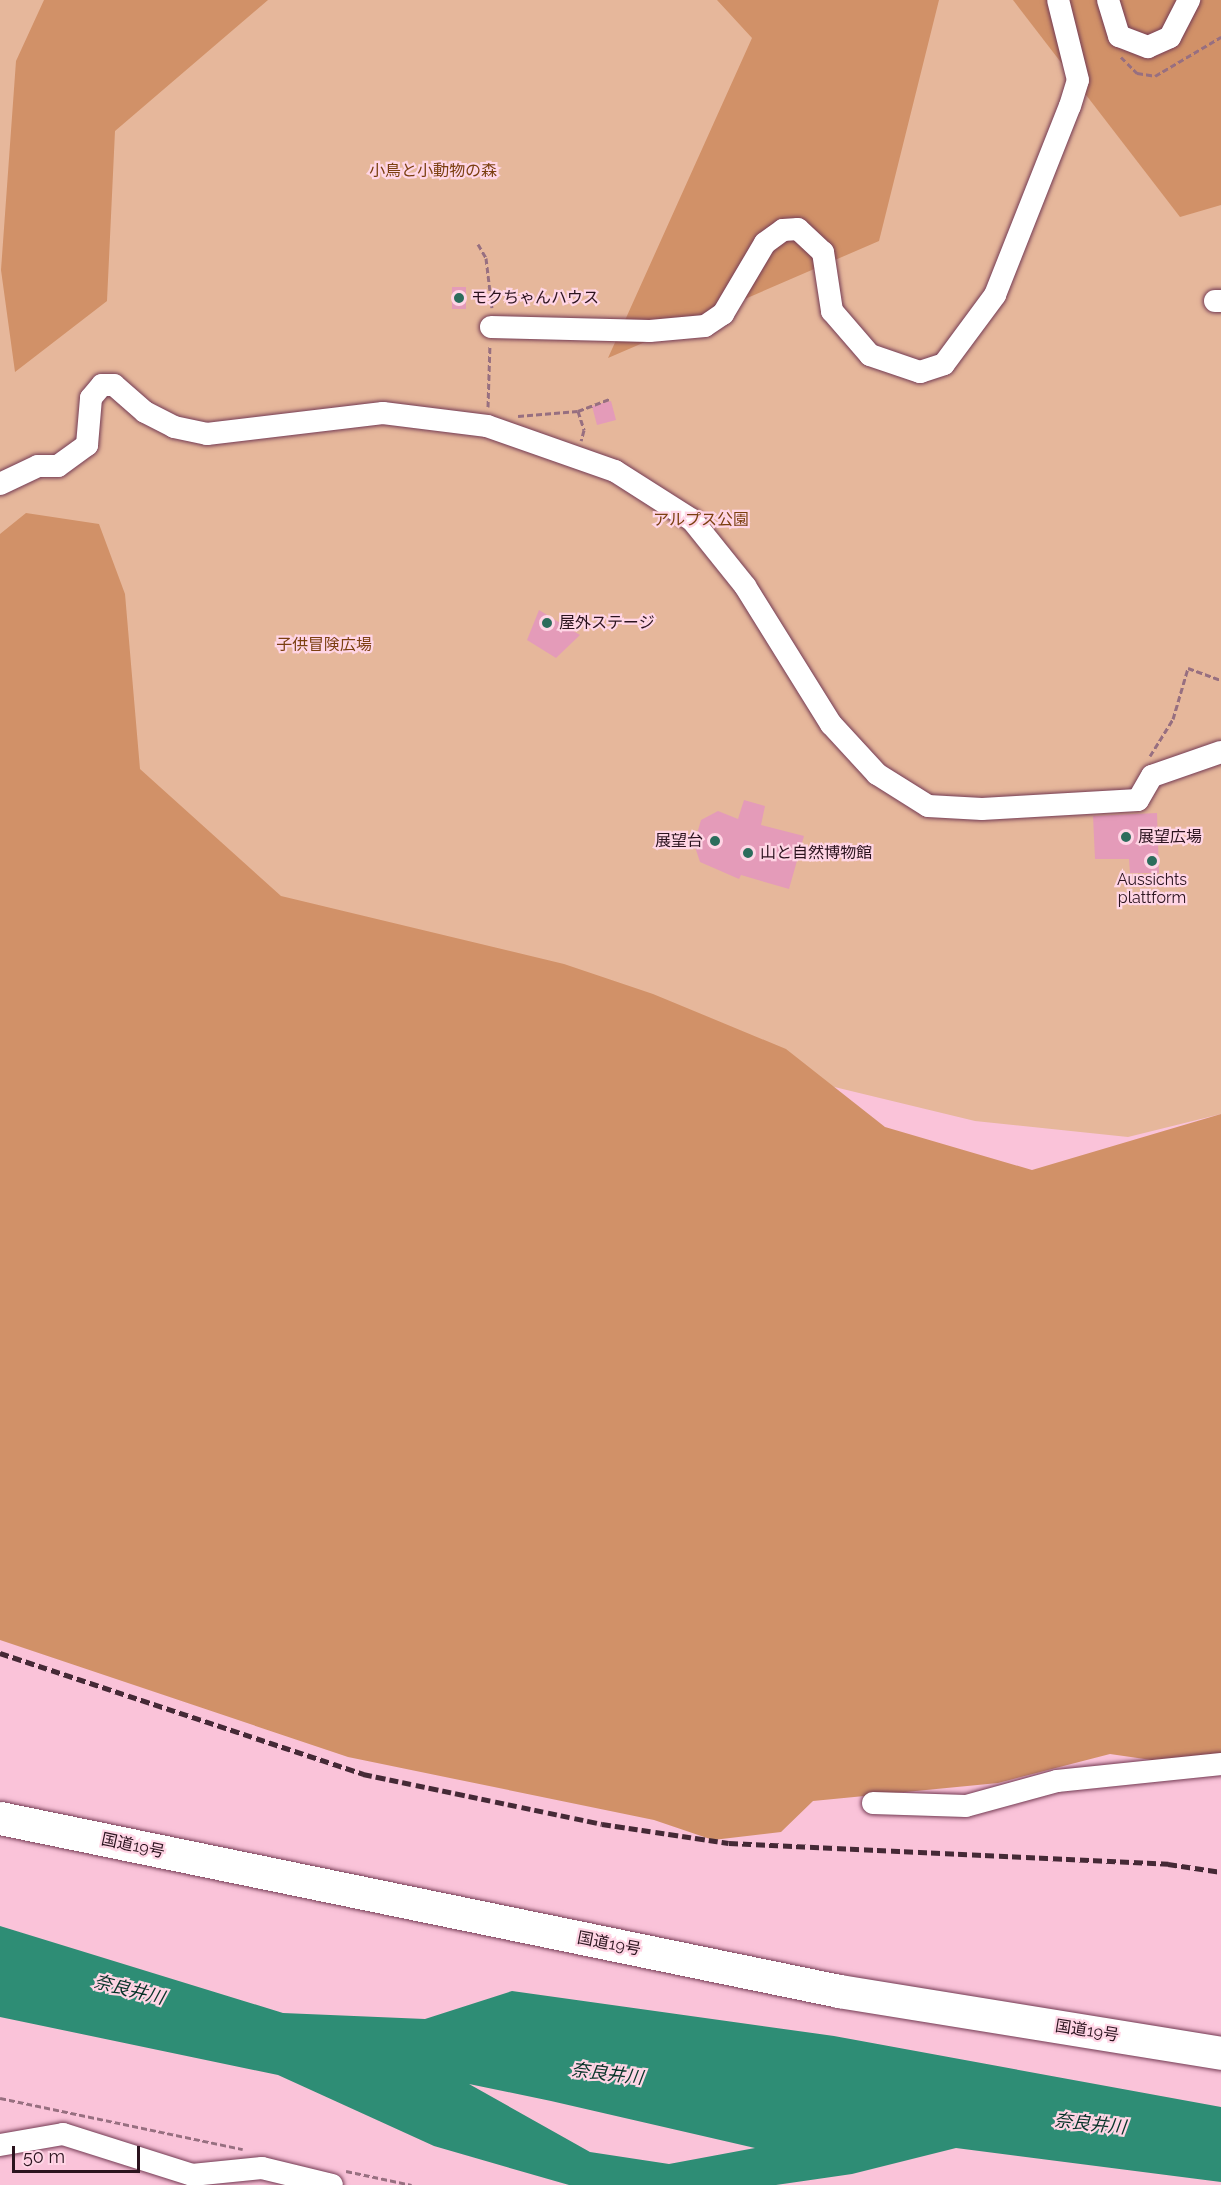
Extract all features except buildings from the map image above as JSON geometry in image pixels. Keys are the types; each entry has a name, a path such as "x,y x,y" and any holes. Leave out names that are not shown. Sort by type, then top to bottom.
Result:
{"highway":[{"name":"国道19号","path":"0,1818 839,1991 1221,2053"}],"street":[{"path":"491,327 650,331 705,326 723,314 765,243 783,230 798,229 823,252 832,311 870,355 920,372 944,364 995,295 1070,106 1078,80 1058,0"},
{"path":"1108,0 1119,36 1148,47 1170,37 1189,0"},
{"path":"0,484 38,466 58,466 87,445 91,398 102,384 114,385 145,412 174,427 207,434 383,413 487,426 615,471 692,520 745,586 831,724 878,774 928,806 982,809 1138,800 1152,776 1221,752"},
{"path":"873,1803 966,1806 1058,1781 1221,1764"},
{"path":"0,2145 63,2134 192,2175 262,2168 332,2177"}],"path":[{"path":"556,412 578,411 610,399"},
{"path":"578,411 584,430"},
{"path":"1149,761 1173,719 1188,668 1221,680"},
{"path":"0,2097 253,2151"},
{"path":"332,2177 412,2185"}],"green space":[{"name":"アルプス公園","path":"0,0 1126,0 1221,16 1221,1114 1128,1137 975,1121 367,974 0,998"}],"shaded area":[{"path":"44,0 268,0 115,131 107,301 15,372 1,270 16,61"},
{"path":"717,0 939,0 879,241 608,358 752,38"},
{"path":"1013,0 1221,0 1221,205 1180,217"},
{"path":"26,513 99,524 125,594 140,769 281,896 564,964 653,994 786,1049 885,1127 1032,1170 1221,1114 1221,1770 1110,1754 998,1783 813,1801 781,1832 713,1840 654,1820 348,1757 0,1640 0,534"}],"water":[{"name":"奈良井川","path":"0,1926 283,2013 425,2019 512,1991 834,2036 1221,2107 1221,2182 956,2148 852,2174 776,2185 569,2185 434,2146 278,2075 0,2017","holes":["469,2084 755,2148 669,2164 590,2152"]}],"railway":[{"path":"0,1653 363,1774 602,1824 729,1843 1168,1864 1221,1872"}],"place":[{"name":"モクちゃんハウス","path":"459,298"},
{"name":"屋外ステージ","path":"547,623"},
{"name":"展望広場","path":"1126,837"},
{"name":"展望台","path":"715,841"},
{"name":"山と自然博物館","path":"748,853"},
{"name":"Aussichts plattform","path":"1152,861"}],"park label":[{"name":"小鳥と小動物の森","path":"433,171"},
{"name":"子供冒険広場","path":"324,645"}]}
